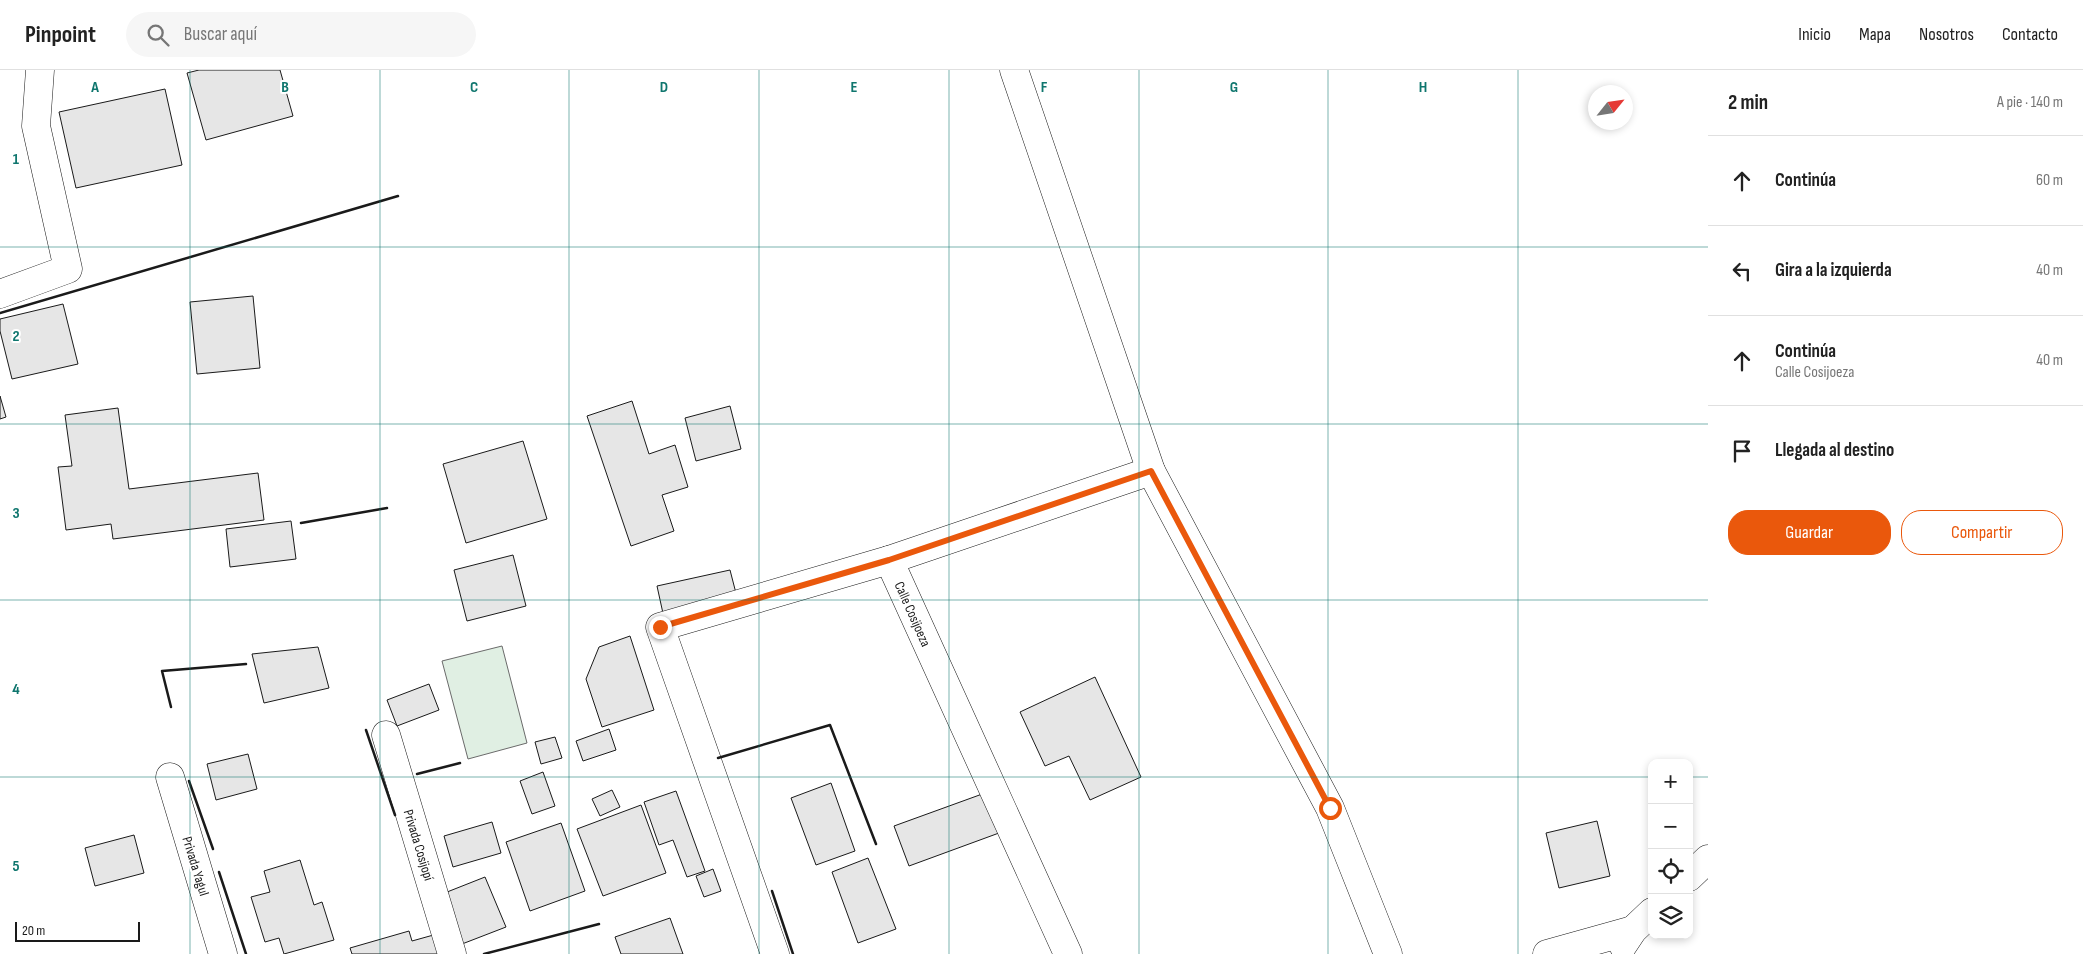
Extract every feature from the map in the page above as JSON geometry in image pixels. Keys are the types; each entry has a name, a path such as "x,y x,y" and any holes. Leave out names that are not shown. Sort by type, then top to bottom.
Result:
{"street":[{"path":"0,294 68,269 36,126 40,70"},
{"path":"1014,70 1151,471 1330,808 1388,954"},
{"path":"775,954 660,627 889,560 1151,471"},
{"name":"Calle Cosijoeza","path":"889,560 1068,954"},
{"name":"Privada Cosijopí","path":"386,736 452,954"},
{"name":"Privada Yagul","path":"170,777 223,954"},
{"path":"1693,873 1708,859"},
{"path":"1547,954 1642,921"},
{"path":"1617,954 1642,921"}],"green space":[{"path":"502,646 527,743 468,759 442,661"}],"building":[{"path":"199,70 280,70 293,116 206,140 187,73"},
{"path":"165,89 182,165 76,188 59,112"},
{"path":"253,296 260,368 197,374 190,302"},
{"path":"63,304 78,364 12,379 0,331 0,319"},
{"path":"0,396 6,417 0,419"},
{"path":"632,401 649,454 675,445 688,487 662,495 674,531 631,546 587,416"},
{"path":"730,406 741,449 696,461 685,418"},
{"path":"118,408 129,489 258,473 264,520 113,539 111,524 66,530 58,467 72,466 65,415"},
{"path":"523,441 547,519 466,543 443,464"},
{"path":"291,521 296,559 230,567 226,529"},
{"path":"513,555 526,606 467,621 454,570"},
{"path":"730,570 738,601 664,618 657,586"},
{"path":"630,636 654,710 602,727 586,679 599,647"},
{"path":"318,647 329,688 264,703 252,654"},
{"path":"1095,677 1141,777 1090,800 1069,756 1045,766 1020,712"},
{"path":"429,684 439,710 397,726 387,700"},
{"path":"609,729 616,750 583,761 576,741"},
{"path":"555,737 562,758 541,764 535,742"},
{"path":"248,754 257,789 216,800 207,764"},
{"path":"543,772 555,806 532,814 520,781"},
{"path":"831,783 855,851 816,865 791,798"},
{"path":"612,790 620,807 600,816 592,799"},
{"path":"676,791 705,871 687,877 673,840 659,845 644,802"},
{"path":"985,793 999,833 909,866 894,826"},
{"path":"641,805 666,873 603,896 577,829"},
{"path":"1597,821 1610,876 1559,888 1546,833"},
{"path":"492,822 501,853 453,867 444,836"},
{"path":"561,823 585,891 530,911 506,842"},
{"path":"134,835 144,873 95,886 85,848"},
{"path":"868,858 896,929 858,943 832,872"},
{"path":"300,860 314,905 322,902 334,940 284,954 279,938 265,942 251,897 270,892 264,871"},
{"path":"713,869 721,891 704,897 696,876"},
{"path":"485,877 506,927 462,944 442,894"},
{"path":"670,918 683,954 621,954 615,937"},
{"path":"409,931 412,941 437,934 443,954 352,954 350,948"}],"wall":[{"path":"0,313 398,196"},
{"path":"301,523 387,508"},
{"path":"171,707 162,671 246,664"},
{"path":"718,758 830,725 876,844"},
{"path":"366,730 395,815"},
{"path":"417,774 460,763"},
{"path":"189,781 213,849"},
{"path":"219,872 246,954"},
{"path":"772,891 793,954"},
{"path":"484,954 599,924"}],"route":[{"path":"660,627 889,560 1151,471 1330,808"}]}
